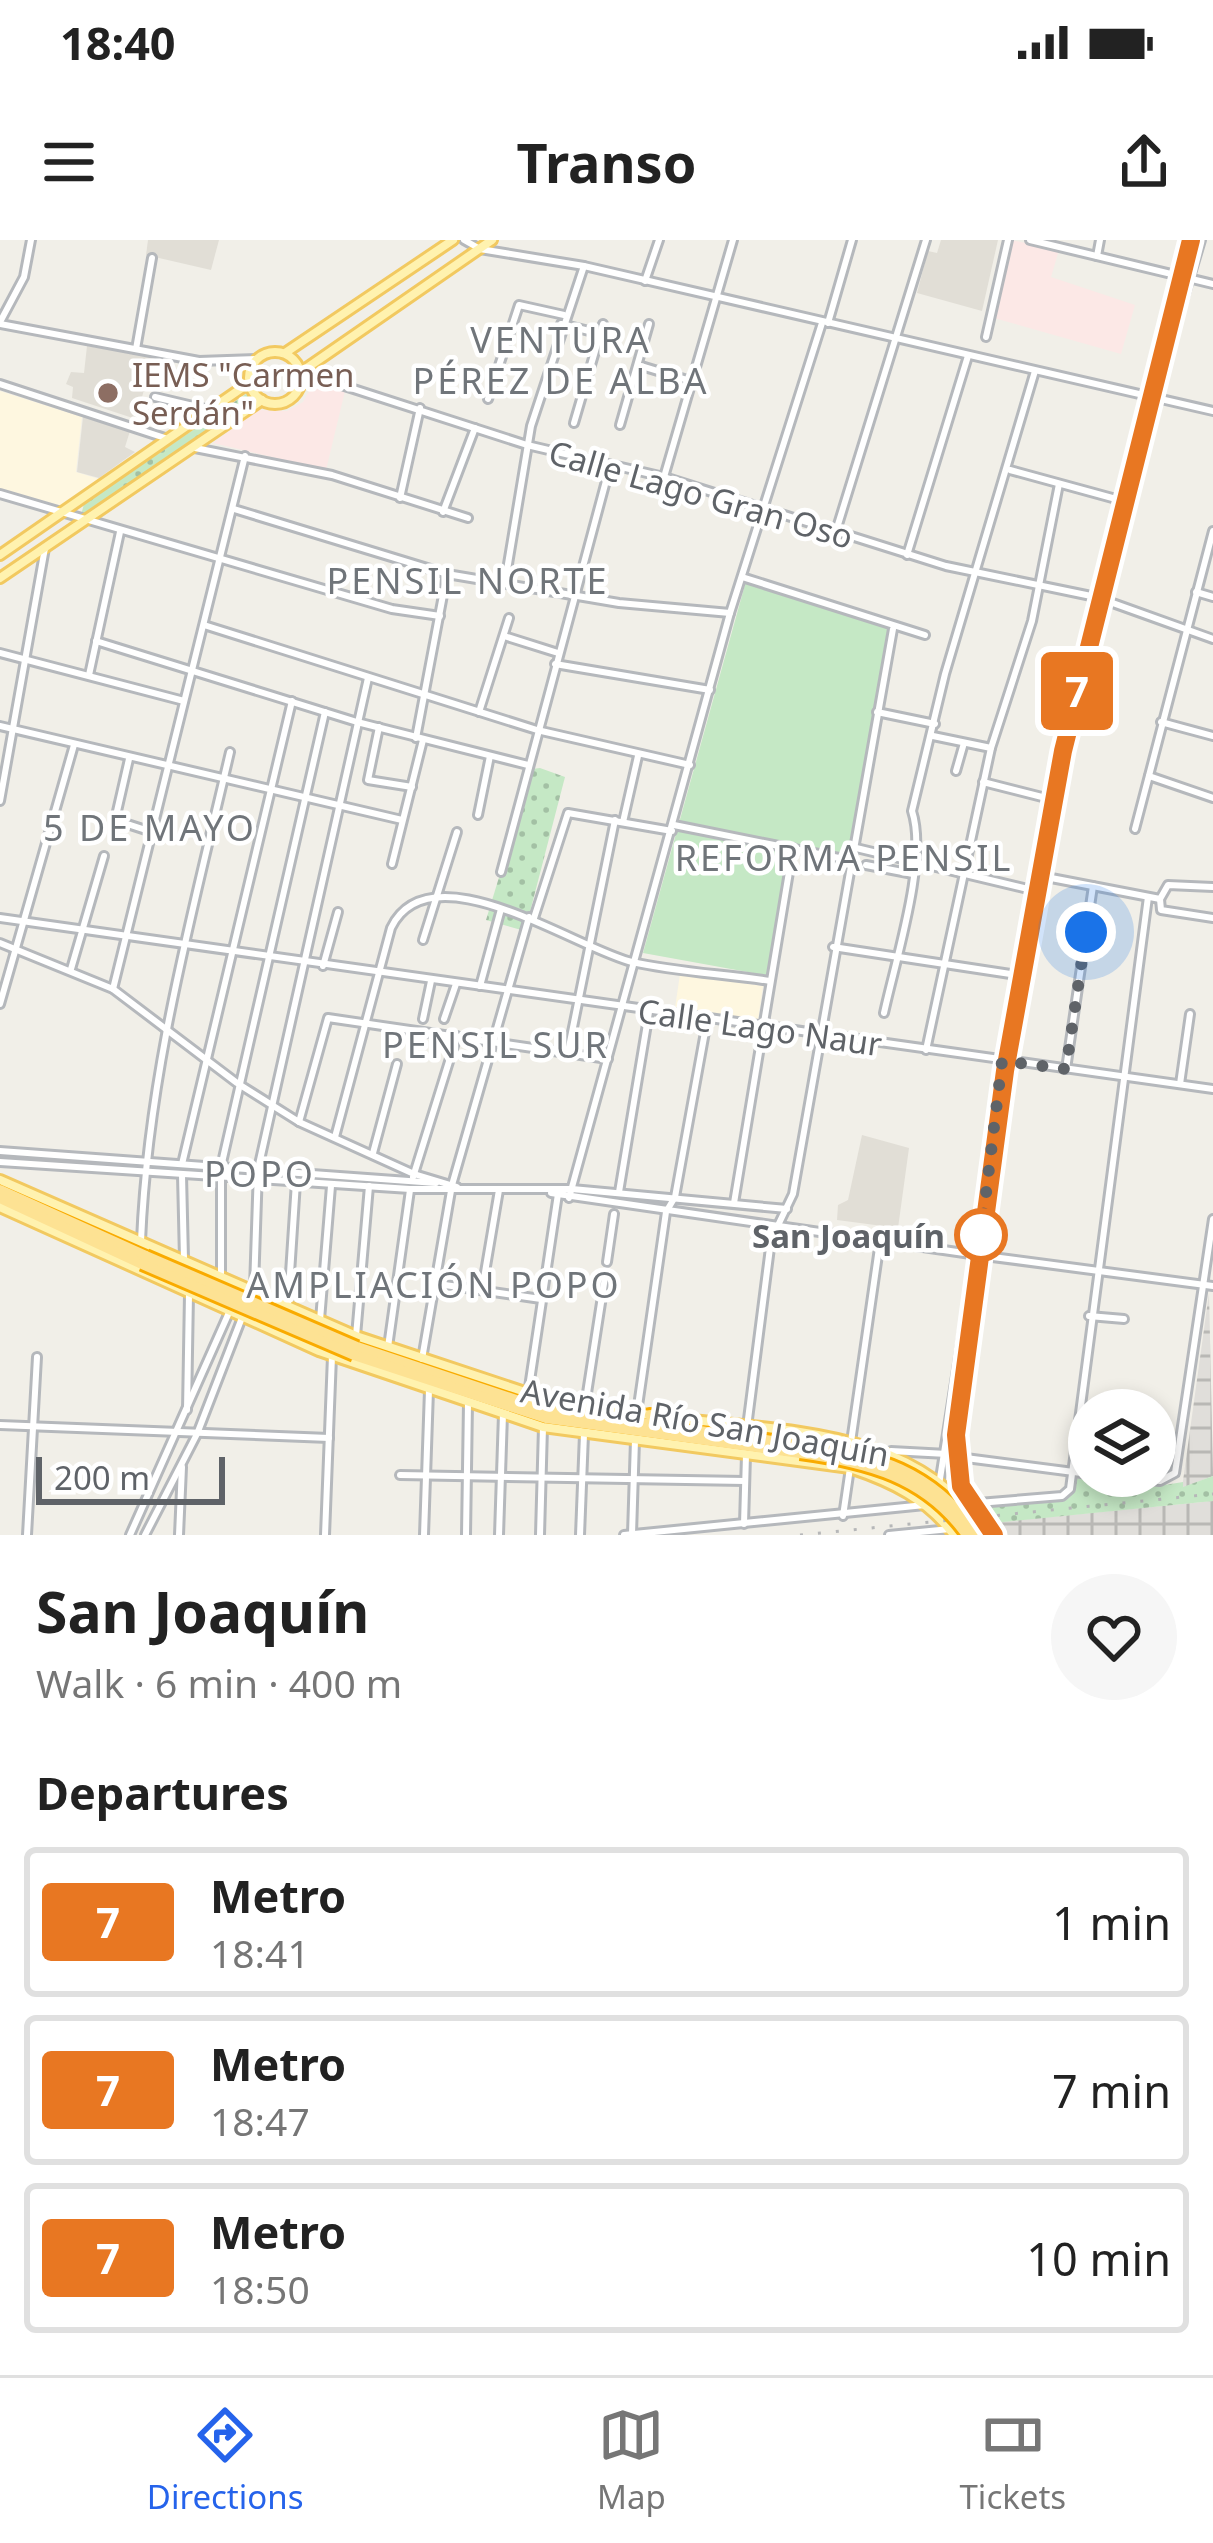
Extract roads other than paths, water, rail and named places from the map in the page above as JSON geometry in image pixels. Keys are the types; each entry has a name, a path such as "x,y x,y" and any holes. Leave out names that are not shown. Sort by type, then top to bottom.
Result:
{"highway":[{"path":"1,1194 33,1209"},
{"path":"1,1194 33,1209"},
{"name":"Avenida Río San Joaquín","path":"33,1209 144,1260 483,1398 564,1422 801,1449 906,1479 955,1518 967,1535"},
{"name":"Avenida Río San Joaquín","path":"355,1346 546,1410 687,1434"},
{"path":"475,1386 523,1393"},
{"path":"483,1398 503,1414"},
{"path":"644,1414 687,1434"},
{"path":"638,1440 687,1434"},
{"name":"Avenida Río San Joaquín","path":"801,1449 851,1451 911,1471 950,1502 977,1535"}],"main road":[{"path":"0,555 249,383 257,359 285,353 453,240"},
{"path":"0,578 262,400 284,403 296,394 301,376 492,240"},
{"path":"370,297 382,315"},
{"path":"285,353 301,376"},
{"path":"249,383 262,400"},
{"name":"Avenida Río San Joaquín","path":"1,1194 142,1241 243,1283 332,1325 355,1346 388,1347 523,1393 585,1406 891,1451 941,1481 966,1504 988,1535"},
{"name":"Avenida Río San Joaquín","path":"1,1194 189,1294 332,1356 543,1427 850,1468 882,1478 928,1504 952,1532"},
{"path":"320,1351 332,1325"},
{"path":"882,1478 891,1451"}],"street":[{"path":"32,240 24,277 0,323 199,361 257,359"},
{"path":"464,240 481,249 584,266 1213,411"},
{"path":"645,281 659,240"},
{"path":"664,477 733,240"},
{"path":"569,1198 730,614 852,240"},
{"path":"836,531 926,240"},
{"path":"986,337 1008,240"},
{"path":"1030,240 1213,284"},
{"path":"1096,256 1100,240"},
{"path":"952,1491 1012,1062 1118,500 1201,240"},
{"path":"136,349 152,258"},
{"path":"505,583 527,445 563,320 584,266"},
{"path":"488,399 519,305 601,334"},
{"path":"574,423 603,324"},
{"path":"620,425 649,324"},
{"path":"907,555 968,356"},
{"path":"638,365 694,382"},
{"path":"884,1013 915,860 918,826 911,811 1035,371"},
{"name":"Calle Lago Gran Oso","path":"301,376 420,408 527,445 664,477 907,555 1099,598 1213,639"},
{"path":"0,384 169,440"},
{"path":"638,1440 628,1535 928,1504 941,1481 1002,1061 1032,890 1099,598 1154,394"},
{"path":"154,397 212,410"},
{"path":"400,498 420,408"},
{"path":"443,512 475,428"},
{"path":"195,448 245,456 468,518"},
{"path":"113,989 245,456"},
{"path":"501,872 610,466"},
{"path":"1010,470 1118,500"},
{"path":"926,1050 983,782 1040,586 1059,484"},
{"path":"0,494 392,609 440,616"},
{"path":"234,508 447,574 574,597 730,614"},
{"path":"1135,830 1213,531"},
{"path":"89,675 119,532"},
{"path":"0,801 46,548"},
{"path":"392,864 412,787 447,574"},
{"path":"742,578 926,635"},
{"path":"1196,592 1213,597"},
{"path":"479,712 508,619"},
{"path":"204,626 537,730 690,765"},
{"path":"748,1427 776,1226 787,1209 893,628"},
{"path":"504,637 558,653"},
{"path":"96,641 358,722 528,764"},
{"path":"0,653 184,700"},
{"path":"555,664 710,690"},
{"path":"146,1535 197,1434 254,1288 258,1169 368,678"},
{"path":"182,1164 292,701"},
{"path":"220,1274 221,1167 325,712"},
{"path":"877,712 935,724"},
{"path":"1161,722 1213,736"},
{"path":"0,727 402,820"},
{"path":"379,727 368,780 412,787"},
{"path":"933,736 991,748"},
{"path":"956,771 964,743"},
{"path":"0,1004 74,745"},
{"path":"142,1241 145,1141 164,1026 230,752"},
{"path":"478,815 490,756"},
{"path":"568,1052 638,756"},
{"path":"129,759 116,820 152,832"},
{"path":"1149,776 1213,798"},
{"path":"983,782 1050,799"},
{"path":"422,1359 454,1188 507,992 568,813 849,860"},
{"path":"423,940 457,832"},
{"path":"852,847 1032,890"},
{"path":"734,1203 793,848"},
{"path":"71,969 104,856"},
{"path":"866,866 913,874"},
{"path":"1045,876 1160,898"},
{"path":"1213,887 1168,885 1160,898 1161,910 1213,918"},
{"path":"1066,1069 1093,886"},
{"path":"334,1136 398,916 436,898 453,894 531,917 590,948 633,962 770,981"},
{"path":"1081,1389 1148,897"},
{"path":"480,988 501,909"},
{"path":"323,966 338,912"},
{"name":"Calle Lago Naur","path":"0,918 1213,1089"},
{"path":"0,943 113,989 270,1106 373,1153 412,1181"},
{"path":"833,947 1017,975"},
{"path":"423,1019 431,981"},
{"path":"444,1019 456,984"},
{"path":"619,1192 650,1012"},
{"path":"1180,1084 1190,1013"},
{"path":"298,1122 328,1018 608,1059"},
{"path":"644,1414 666,1211 675,1197 707,1021"},
{"path":"388,1347 412,1181 457,1036"},
{"path":"373,1153 397,1064"},
{"path":"0,1151 558,1193 1209,1285"},
{"path":"0,1162 369,1186 412,1181"},
{"path":"182,1175 184,1258"},
{"path":"288,1304 296,1182"},
{"path":"320,1320 332,1184"},
{"path":"355,1346 369,1186"},
{"path":"558,1193 572,1189 619,1192 787,1209"},
{"path":"482,1290 499,1190"},
{"path":"523,1393 558,1193"},
{"path":"607,1262 614,1214"},
{"path":"1176,1467 1209,1285 1213,1219"},
{"path":"851,1442 880,1241"},
{"path":"585,1406 605,1277"},
{"path":"130,1535 180,1433 243,1283"},
{"path":"436,1284 541,1299"},
{"path":"186,1414 189,1294"},
{"path":"1090,1316 1124,1319"},
{"path":"326,1535 332,1356"},
{"path":"27,1535 37,1357"},
{"path":"424,1535 429,1390"},
{"path":"466,1535 468,1403"},
{"path":"499,1535 503,1414"},
{"path":"0,1425 329,1438"},
{"path":"540,1535 543,1427"},
{"path":"580,1535 584,1434"},
{"path":"891,1451 947,1454"},
{"path":"744,1524 746,1455"},
{"path":"958,1457 1068,1473"},
{"path":"179,1535 183,1459"},
{"path":"843,1516 850,1468"},
{"path":"400,1475 745,1481"},
{"path":"966,1504 1063,1496 1068,1482"},
{"path":"889,1535 952,1532"}],"railway":[{"path":"800,1535 1213,1494"}],"metro line":[{"name":"7","path":"994,1535 961,1486 956,1435 1005,1071 1063,751 1191,240"}],"place":[{"name":"IEMS \"Carmen Serdán\"","path":"108,393"},
{"name":"San Joaquín","path":"981,1235"}],"district":[{"name":"VENTURA PÉREZ DE ALBA","path":"561,360"},
{"name":"PENSIL NORTE","path":"468,580"},
{"name":"5 DE MAYO","path":"150,827"},
{"name":"REFORMA PENSIL","path":"844,857"},
{"name":"PENSIL SUR","path":"496,1044"},
{"name":"POPO","path":"260,1173"},
{"name":"AMPLIACIÓN POPO","path":"434,1284"}]}
